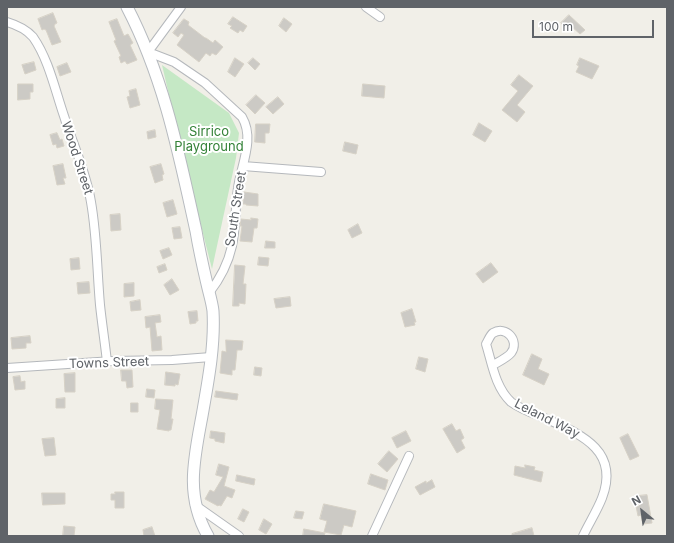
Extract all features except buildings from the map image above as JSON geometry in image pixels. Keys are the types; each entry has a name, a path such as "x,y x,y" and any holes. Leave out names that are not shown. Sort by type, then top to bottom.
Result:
{"street":[{"path":"127,7 148,52 170,118 213,310 211,357 194,459 193,486 199,517 208,536"},
{"path":"148,52 181,7"},
{"path":"366,7 380,17"},
{"name":"Wood Street","path":"7,22 18,26 32,36 40,50 70,134 83,165 93,216 100,304 107,362"},
{"name":"South Street","path":"148,52 174,62 205,83 242,117 245,122 247,137 246,154 238,186 232,246 223,274 209,293"},
{"path":"243,166 321,172"},
{"name":"Towns Street","path":"7,368 211,357"},
{"name":"Leland Way","path":"493,365 494,374 499,385 511,401 525,410 579,434 593,445 603,459 607,469 606,486 599,506 583,536"},
{"path":"372,536 409,456"},
{"path":"196,505 239,536"}],"green space":[{"name":"Sirrico Playground","path":"162,65 229,113 239,133 236,158 212,269 183,155"}]}
